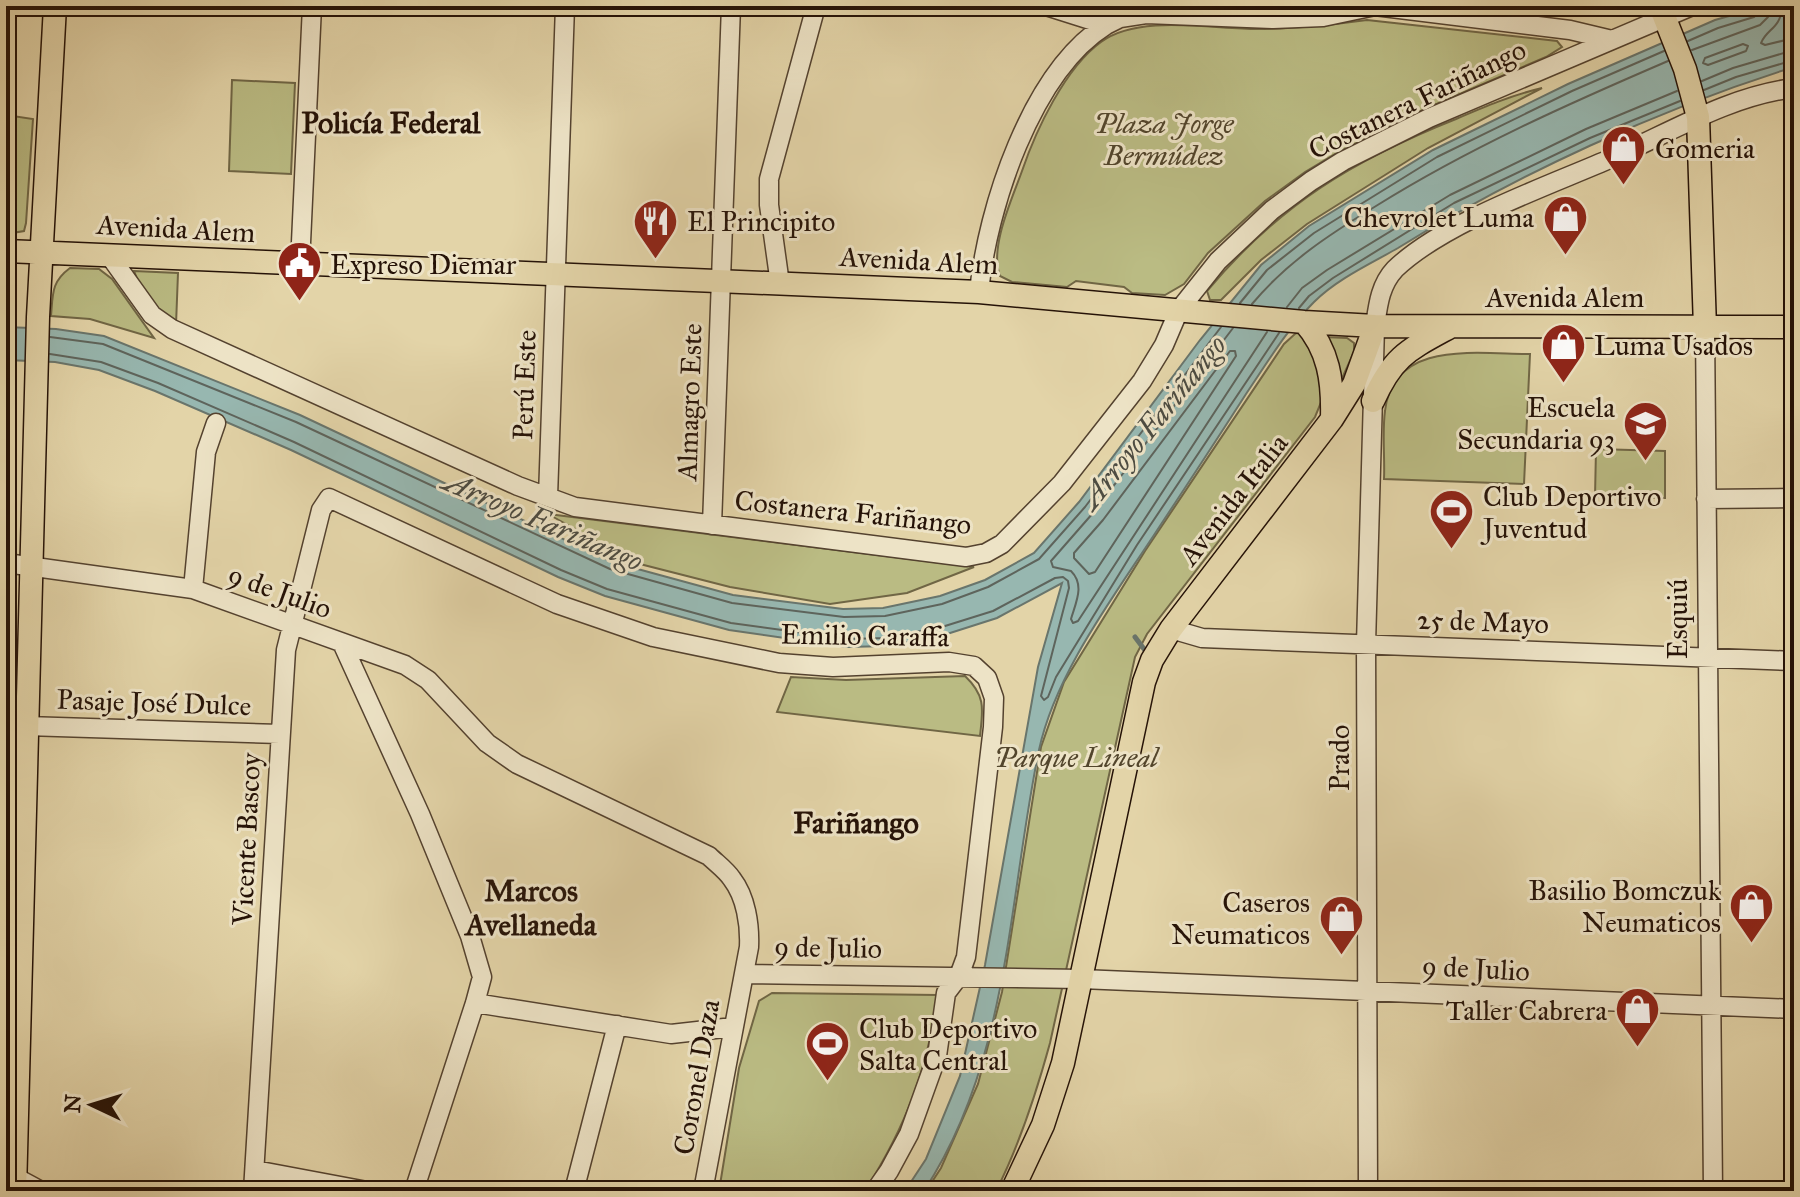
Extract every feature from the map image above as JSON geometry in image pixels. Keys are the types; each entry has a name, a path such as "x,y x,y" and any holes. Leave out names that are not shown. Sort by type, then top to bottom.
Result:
{"main road":[{"path":"15,1184 36,369 55,6"},
{"name":"Esquiú","path":"1666,19 1696,111 1705,328"},
{"name":"Avenida Alem","path":"6,251 979,292 1375,326 1794,327"},
{"path":"1304,322 1317,337 1326,355 1333,395 1332,419"},
{"name":"Avenida Italia","path":"1013,1190 1043,1125 1055,1088 1144,682 1152,660 1171,629 1332,419 1354,384 1375,326"},
{"path":"1373,401 1384,375 1396,360 1451,326"}],"street":[{"path":"300,264 312,6"},
{"name":"Perú Este","path":"548,497 565,6"},
{"name":"Almagro Este","path":"712,525 731,6"},
{"path":"780,284 769,205 769,179 816,6"},
{"path":"1046,6 1106,25"},
{"path":"979,292 982,257 988,235 1013,156 1031,115 1050,82 1067,62 1098,30 1120,18 1146,14 1285,19 1323,17 1375,6 1570,30 1612,40"},
{"name":"Costanera Fariñango","path":"109,255 152,315 172,329 503,480 575,507 966,557 986,553 1002,544 1062,483 1142,381 1164,345 1179,310 1218,261 1272,210 1343,161 1429,118 1692,6"},
{"name":"Avenida Italia","path":"1375,326 1386,280 1418,251 1474,219 1696,111 1794,88"},
{"name":"Prado","path":"1368,1191 1366,644 1375,326"},
{"name":"Esquiú","path":"1705,328 1713,1191"},
{"path":"193,589 206,452 216,423"},
{"name":"Vicente Bascoy","path":"253,1191 286,650 321,510 329,498"},
{"name":"Emilio Caraffa","path":"329,498 557,604 653,637 779,663 833,667 949,662 974,666 987,678 994,698 966,957 969,976 946,993 937,1056 909,1134 875,1191"},
{"path":"1706,499 1794,498"},
{"name":"9 de Julio","path":"6,563 193,589 405,665 428,680 487,743 517,764 709,856 733,879 742,900 750,928 744,974 1081,979 1794,1009"},
{"name":"25 de Mayo","path":"1171,629 1202,638 1794,661"},
{"path":"342,643 420,814 470,936 482,977 414,1191"},
{"name":"Pasaje José Dulce","path":"26,726 280,734"},
{"name":"Coronel Daza","path":"703,1191 744,974"},
{"path":"475,1003 671,1034 733,1027"},
{"path":"574,1191 617,1025"},
{"path":"255,1170 367,1191"},
{"path":"15,1184 41,1191"}],"green space":[{"name":"Plaza Jorge Bermúdez","path":"1367,20 1557,41 1562,47 1546,57 1425,109 1305,172 1265,201 1208,253 1184,284 1165,295 1132,293 1124,287 1076,281 1067,287 1012,282 1000,276 997,265 999,238 1035,137 1075,67 1101,42 1117,33 1155,26 1271,29"},
{"path":"232,80 295,83 291,174 229,171"},
{"path":"1542,88 1428,148 1307,224 1261,260 1221,300 1210,300 1207,291 1234,261 1290,210 1320,188 1384,151 1419,135 1498,102"},
{"path":"6,115 33,119 26,223 24,231 6,234"},
{"path":"70,268 99,269 112,279 154,338 90,319 51,316 56,284"},
{"path":"134,271 178,273 176,325 151,301"},
{"name":"Parque Lineal","path":"1296,333 1305,335 1317,348 1322,400 1315,417 1147,634 1135,657 1050,1043 1013,1155 996,1191 926,1191 941,1168 978,1084 1002,992 1041,747 1064,682 1145,551 1284,344"},
{"path":"1324,337 1347,338 1354,343 1354,352 1339,385"},
{"path":"1463,353 1530,354 1524,484 1384,479 1385,411 1391,388 1404,372 1421,361 1441,356"},
{"path":"1596,449 1665,451 1665,498 1595,497"},
{"path":"548,514 974,567 907,593 830,604 730,587 636,563"},
{"path":"965,676 977,690 982,703 980,736 777,712 791,677 846,680"},
{"name":"Club Deportivo Salta Central","path":"772,993 938,995 928,1049 913,1097 892,1144 865,1191 719,1191 739,1068 759,1001"}],"water":[{"name":"Arroyo Fariñango","path":"1764,6 1794,6 1794,67 1641,123 1492,194 1333,286 1304,312 1278,346 1103,611 1058,694 1039,750 990,1033 974,1088 952,1141 924,1191 905,1191 926,1159 960,1076 985,965 1038,667 1062,583 997,618 947,634 888,646 847,647 729,630 605,596 558,577 291,450 99,370 55,362 6,360 6,327 56,329 104,336 300,415 612,562 733,595 843,609 883,608 940,596 985,580 1034,553 1079,502 1200,340 1261,265 1309,226 1433,150 1568,84 1715,20"}],"waterway":[{"path":"1135,637 1147,653"}],"place":[{"name":"Gomeria","path":"1624,187"},
{"name":"Chevrolet Luma","path":"1565,256"},
{"name":"El Principito","path":"656,260"},
{"name":"Expreso Diemar","path":"299,303"},
{"name":"Luma Usados","path":"1563,384"},
{"name":"Escuela Secundaria 93","path":"1646,462"},
{"name":"Club Deportivo Juventud","path":"1452,551"},
{"name":"Basilio Bomczuk Neumaticos","path":"1752,945"},
{"name":"Caseros Neumaticos","path":"1341,957"},
{"name":"Taller Cabrera","path":"1638,1049"},
{"name":"Club Deportivo Salta Central","path":"828,1083"}],"district":[{"name":"Policía Federal","path":"391,123"},
{"name":"Fariñango","path":"856,823"},
{"name":"Marcos Avellaneda","path":"531,908"}]}
